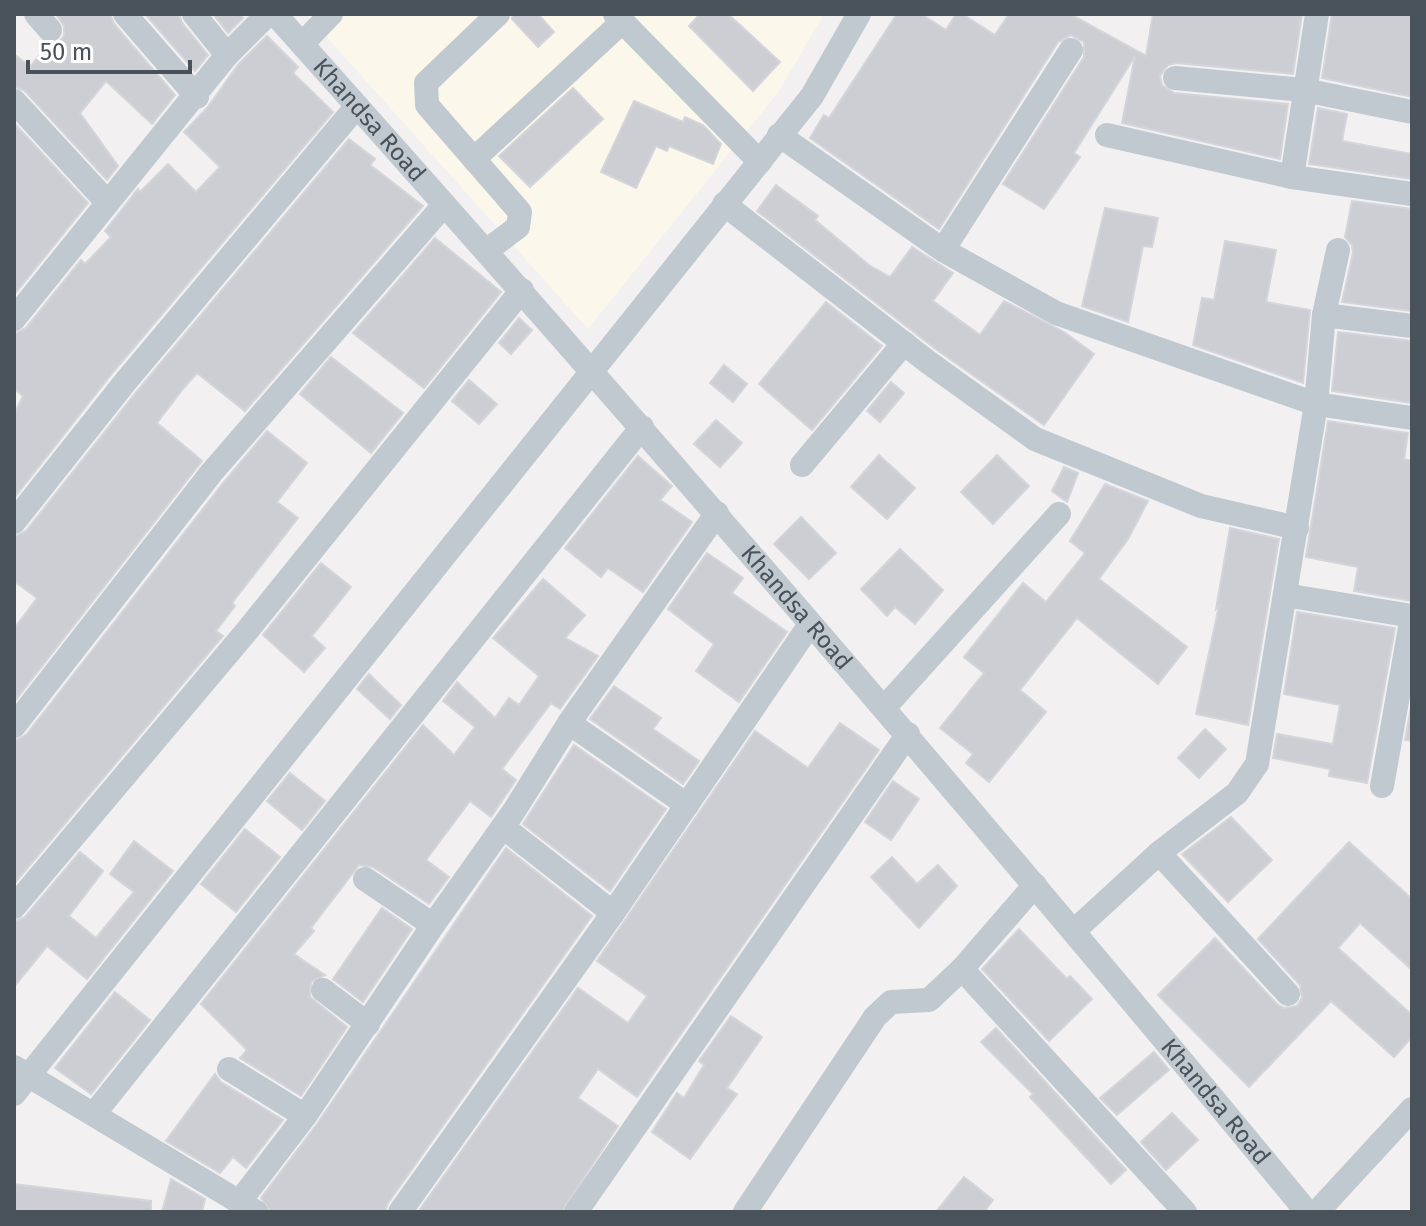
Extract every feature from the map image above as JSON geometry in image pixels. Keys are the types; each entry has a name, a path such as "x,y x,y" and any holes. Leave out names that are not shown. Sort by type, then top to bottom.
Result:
{"street":[{"path":"125,14 197,97"},
{"path":"194,14 227,55"},
{"path":"14,319 107,202 197,97 227,55 268,14"},
{"name":"Khandsa Road","path":"275,14 592,369 717,513 809,626 908,734 1075,930 1307,1212"},
{"path":"302,44 331,14"},
{"path":"486,251 518,227 520,212 427,105 426,83 498,14"},
{"path":"1292,177 1317,14"},
{"path":"717,513 569,723 503,827 433,925 248,1206 94,1114 19,1079 812,96 853,16"},
{"path":"474,159 618,18 760,162"},
{"path":"943,250 1071,50"},
{"path":"1175,78 1304,90 1412,112"},
{"path":"14,101 107,202"},
{"path":"14,522 126,381 357,106"},
{"path":"779,135 943,250 1056,313 1316,404 1412,418"},
{"path":"1107,135 1292,177 1412,194"},
{"path":"724,204 1035,439 1201,506 1297,528"},
{"path":"14,726 212,472 444,205"},
{"path":"1075,930 1159,853 1249,780 1263,738 1316,404 1324,315 1338,250"},
{"path":"14,907 246,632 522,290"},
{"path":"1324,315 1412,326"},
{"path":"802,465 904,343"},
{"path":"94,1114 642,427"},
{"path":"884,708 1059,514"},
{"path":"1285,595 1412,616 1382,786"},
{"path":"400,1212 613,913 809,626"},
{"path":"569,723 687,805"},
{"path":"576,1212 908,734"},
{"path":"503,827 613,913"},
{"path":"1159,853 1288,994"},
{"path":"365,879 433,925"},
{"path":"745,1212 875,1017 891,1002 929,1000 962,969 1035,885"},
{"path":"962,969 1185,1212"},
{"path":"323,990 368,1024"},
{"path":"229,1069 305,1116"},
{"path":"1317,1212 1412,1109"}],"shaded area":[{"path":"306,14 824,14 779,91 588,329"}],"building":[{"path":"56,14 110,14 114,24 175,95 152,124 106,81 80,113 118,166 107,180 25,91 14,86 14,54 30,67 48,44 59,42 64,36 64,26"},
{"path":"145,14 179,14 182,23 208,55 195,71"},
{"path":"213,14 240,14 243,18 228,33"},
{"path":"513,14 538,14 554,32 538,47 512,19"},
{"path":"700,14 728,14 780,62 753,91 689,26"},
{"path":"897,14 921,14 946,30 956,14 962,14 995,35 1009,14 1070,14 1146,56 1153,14 1302,14 1293,74 1176,63 1168,65 1160,76 1162,85 1174,93 1288,104 1280,159 1122,123 1135,56 1074,153 1080,157 1044,209 1003,184 1084,57 1084,42 1071,35 1058,42 939,229 810,138 824,115 829,118"},
{"path":"1332,14 1412,14 1412,97 1322,78"},
{"path":"267,36 298,67 293,73 333,112 114,371 14,498 14,415 23,396 14,389 14,334 26,328 81,260 85,264 111,237 105,231 138,189 140,192 168,164 196,192 220,167 184,132 207,108 238,65"},
{"path":"573,88 603,119 530,187 499,156"},
{"path":"634,101 683,122 685,117 703,125 721,144 713,164 669,146 667,151 656,146 636,188 601,172"},
{"path":"1318,108 1347,114 1342,141 1412,154 1412,179 1309,164"},
{"path":"14,123 88,203 14,295"},
{"path":"349,139 375,159 370,165 423,206 245,411 197,373 182,390 157,423 202,461 14,702 14,629 37,598 14,581 14,537 26,531 138,390"},
{"path":"776,185 818,216 815,220 869,265 890,277 912,247 953,273 933,301 980,335 1004,301 1064,332 1094,354 1044,425 937,350 757,211"},
{"path":"1352,201 1412,209 1412,311 1342,302 1353,253 1352,245 1345,237"},
{"path":"1105,208 1158,218 1152,247 1143,246 1128,322 1082,306"},
{"path":"435,238 501,292 424,388 353,333"},
{"path":"1225,241 1276,250 1266,302 1310,310 1303,383 1193,345 1202,298 1214,300"},
{"path":"826,302 882,346 812,430 759,384"},
{"path":"519,318 532,330 511,354 499,343"},
{"path":"1338,332 1412,341 1412,403 1332,391"},
{"path":"331,357 403,413 371,453 300,394"},
{"path":"724,365 747,384 733,402 710,383"},
{"path":"469,380 497,404 479,424 452,401"},
{"path":"891,382 904,393 880,422 867,411"},
{"path":"716,420 742,443 720,467 694,444"},
{"path":"1328,421 1408,433 1404,459 1412,461 1412,601 1354,591 1358,567 1306,557"},
{"path":"267,431 307,463 277,502 298,518 232,603 235,606 216,631 223,636 14,884 14,741 26,735"},
{"path":"879,455 915,488 887,519 851,487"},
{"path":"997,455 1029,486 993,524 961,492"},
{"path":"638,456 672,486 660,500 692,522 643,592 608,568 601,577 565,548"},
{"path":"1064,467 1078,473 1067,502 1052,491"},
{"path":"1105,484 1148,501 1128,539 1099,579 1187,647 1158,684 1077,618 1020,690 1046,712 989,782 966,763 973,754 940,728 984,673 964,657 1023,583 1046,602 1085,553 1070,541"},
{"path":"801,517 836,553 809,579 774,544"},
{"path":"1230,528 1279,539 1248,725 1196,714 1219,606 1216,609"},
{"path":"900,549 943,590 915,624 895,607 887,616 861,589"},
{"path":"707,553 743,578 732,593 787,632 739,702 696,671 714,644 668,609"},
{"path":"321,563 351,587 312,636 325,648 304,672 263,635"},
{"path":"543,579 585,615 565,638 598,656 560,709 551,703 502,769 516,780 491,817 470,801 426,860 449,877 429,904 373,867 359,865 311,928 314,931 294,954 325,975 311,982 310,997 347,1027 301,1096 240,1058 247,1050 201,1004 423,725 454,755 475,727 443,701 457,682 495,718 509,698 519,705 539,676 493,638"},
{"path":"1297,612 1395,628 1367,783 1329,776 1330,769 1273,758 1277,734 1333,744 1340,705 1284,694"},
{"path":"369,674 401,705 390,719 357,689"},
{"path":"614,686 661,718 653,729 699,761 683,784 590,719"},
{"path":"1412,702 1412,741 1405,740"},
{"path":"840,723 879,750 637,1097 598,1069 578,1098 618,1126 561,1212 418,1212 578,988 628,1023 647,996 597,961 755,731 808,768"},
{"path":"1205,729 1226,749 1199,778 1178,758"},
{"path":"574,745 666,809 610,891 523,824"},
{"path":"290,773 325,801 302,830 267,801"},
{"path":"893,781 919,799 891,840 865,822"},
{"path":"1231,817 1272,860 1228,902 1182,854"},
{"path":"245,829 280,857 236,912 201,884"},
{"path":"134,841 173,871 87,979 47,946 14,987 14,922 25,917 80,852 103,871 69,916 96,938 134,892 110,874"},
{"path":"1349,842 1412,899 1412,970 1360,923 1338,948 1412,1015 1412,1037 1394,1057 1331,1001 1249,1087 1158,995 1215,938 1278,1005 1284,1008 1297,1006 1302,998 1300,985 1258,939"},
{"path":"506,848 592,916 388,1203 385,1212 271,1212 261,1198 317,1124"},
{"path":"892,857 917,884 938,865 957,886 919,928 871,877"},
{"path":"382,908 412,929 363,1002 333,979"},
{"path":"1019,929 1067,979 1070,976 1092,999 1049,1041 982,969"},
{"path":"115,992 150,1020 91,1094 55,1068"},
{"path":"731,1016 762,1037 727,1088 737,1094 690,1159 652,1132 677,1093 684,1098 704,1065 699,1061"},
{"path":"996,1028 1126,1170 1111,1184 1030,1097 1033,1094 981,1042"},
{"path":"1154,1052 1169,1070 1117,1115 1100,1098"},
{"path":"215,1074 221,1082 283,1120 246,1168 233,1157 220,1173 166,1141"},
{"path":"1172,1113 1198,1140 1166,1170 1141,1142"},
{"path":"964,1177 993,1200 984,1212 936,1212"},
{"path":"171,1179 205,1199 202,1212 162,1212"},
{"path":"14,1184 151,1201 151,1212 14,1212"}]}
